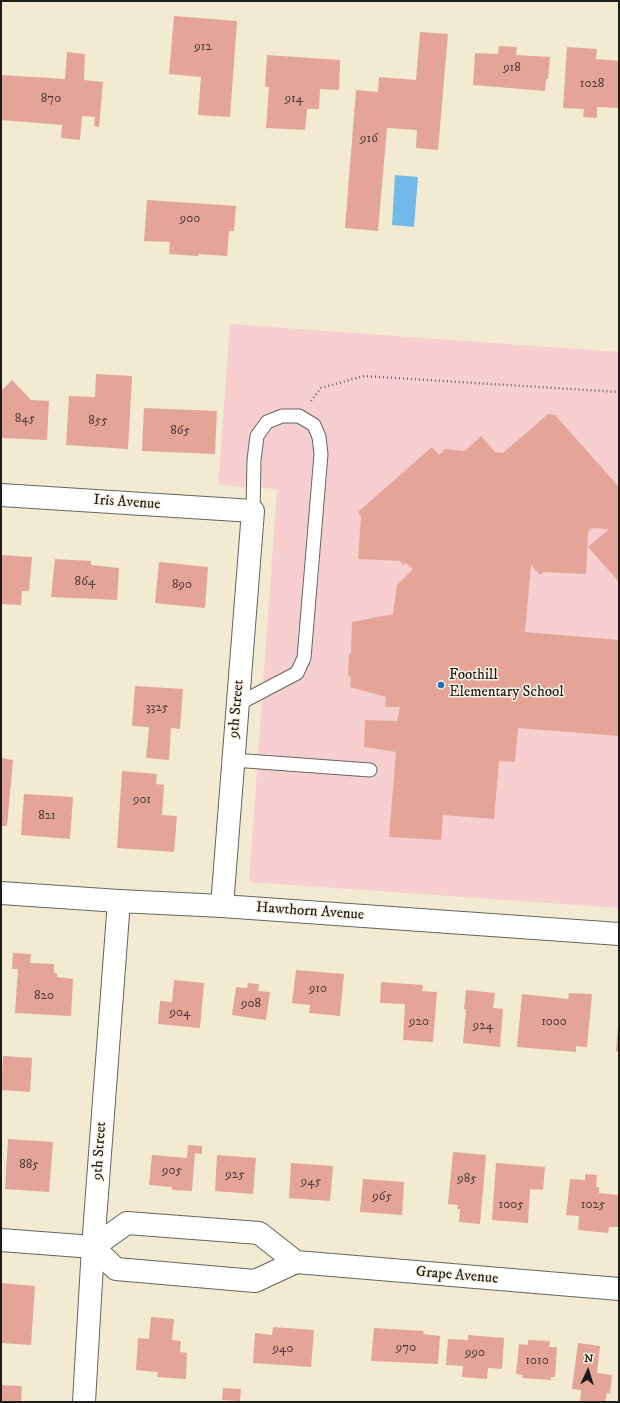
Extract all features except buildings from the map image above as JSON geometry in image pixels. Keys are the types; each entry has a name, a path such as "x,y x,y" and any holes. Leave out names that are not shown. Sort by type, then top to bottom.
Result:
{"street":[{"name":"Iris Avenue","path":"1,495 253,511"},
{"name":"9th Street","path":"222,906 253,511"},
{"name":"Hawthorn Avenue","path":"1,893 222,906 619,934"},
{"name":"9th Street","path":"84,1402 93,1247 119,900"},
{"path":"1,1240 93,1247 127,1222 259,1233 296,1262"},
{"name":"Grape Avenue","path":"93,1247 116,1269 255,1281 296,1262 619,1289"}],"lane":[{"path":"238,704 297,673 304,658 321,454 319,437 314,425 300,416 282,416 267,422 257,436 254,460 253,511"},
{"path":"233,760 370,770"}],"path":[{"path":"300,416 321,388 364,376 619,392"}],"shaded area":[{"name":"Foothill Elementary School","path":"230,324 619,352 619,908 249,882 277,489 218,485"}],"water":[{"path":"395,175 418,177 414,227 392,225"}],"place":[{"name":"Foothill Elementary School","path":"441,685"}]}
